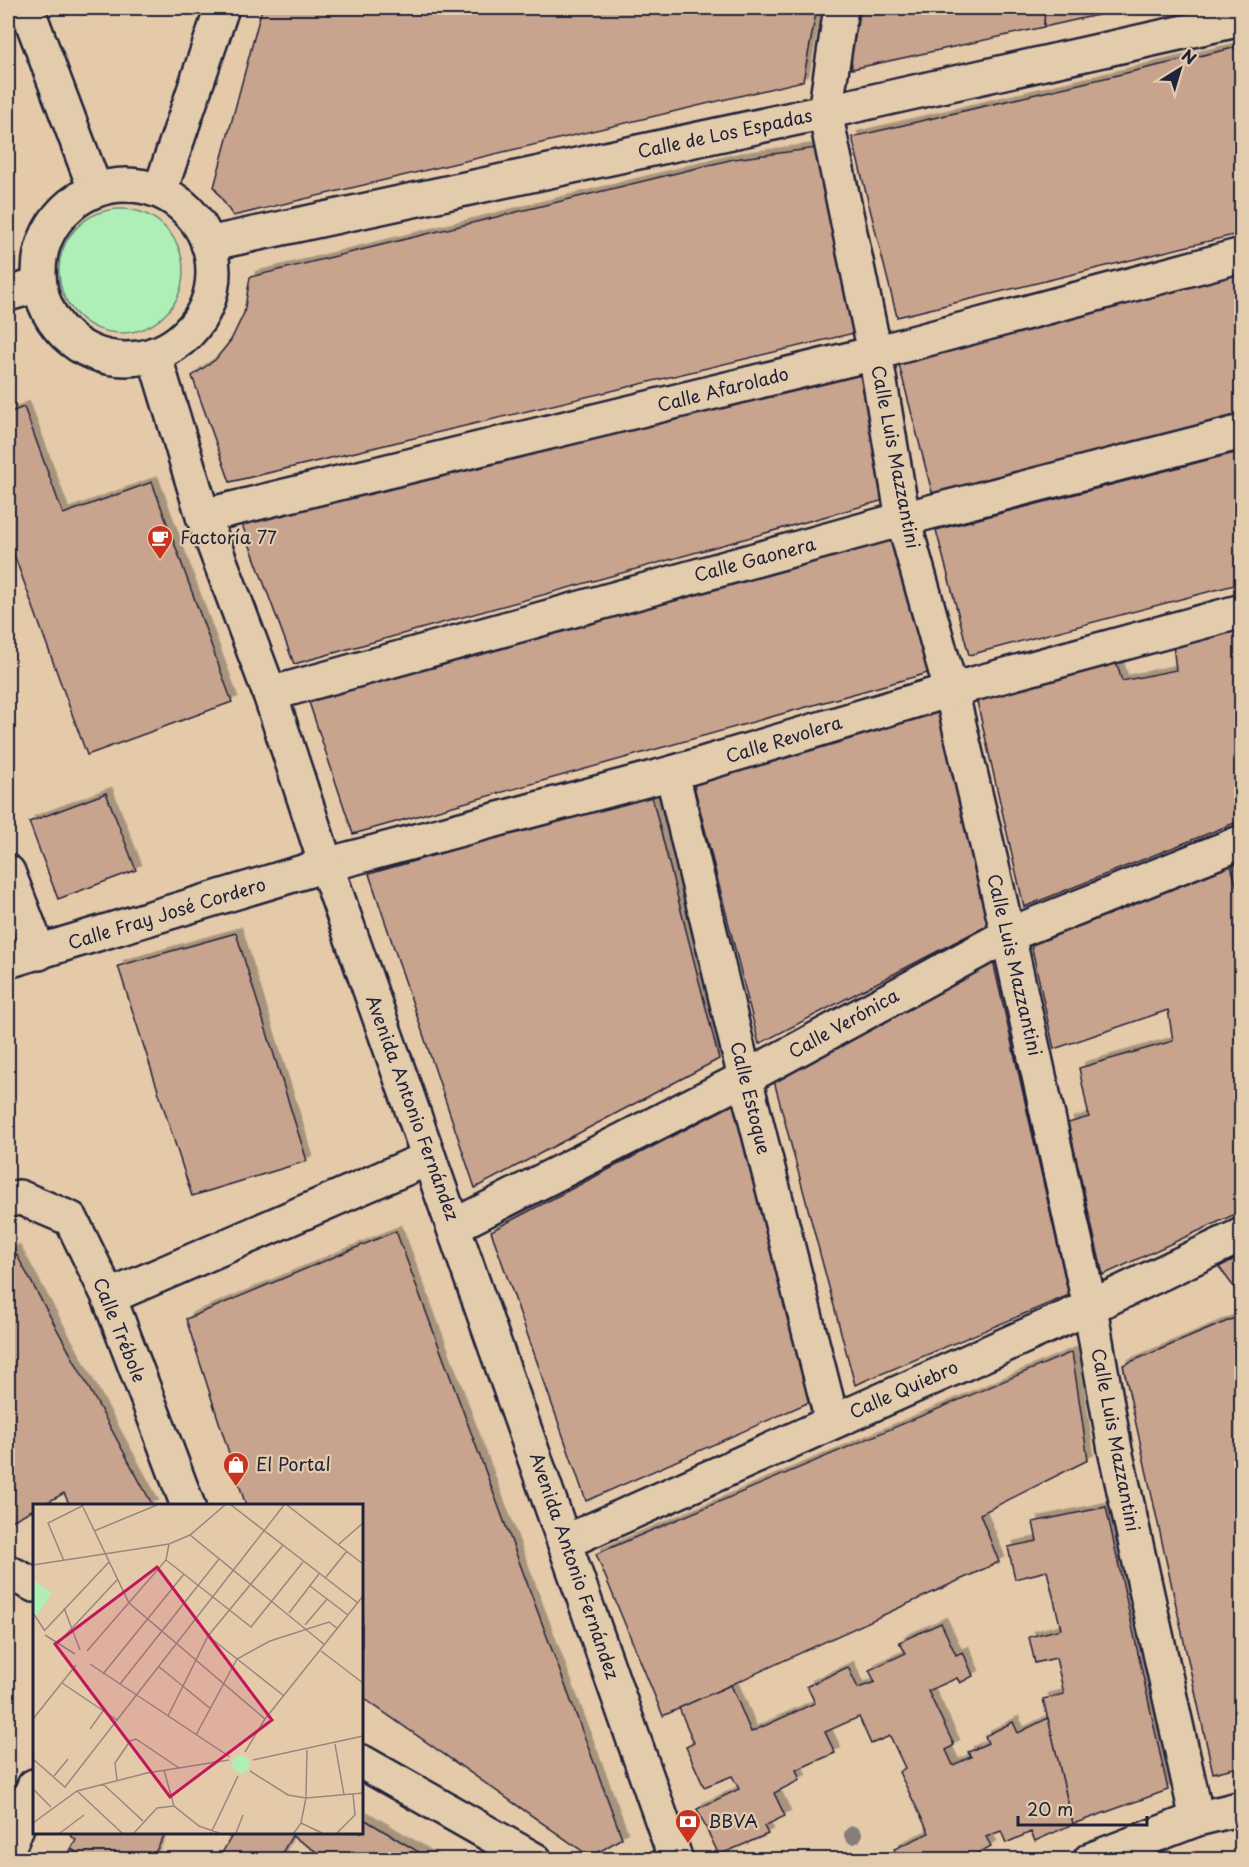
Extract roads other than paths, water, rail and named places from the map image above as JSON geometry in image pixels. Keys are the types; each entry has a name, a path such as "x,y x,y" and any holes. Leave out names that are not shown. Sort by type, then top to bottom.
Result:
{"street":[{"path":"27,8 95,189"},
{"path":"160,191 222,8"},
{"path":"825,112 841,8"},
{"name":"Calle de Los Espadas","path":"208,244 1242,20"},
{"name":"Calle Luis Mazzantini","path":"825,112 875,353 903,519 951,690 1008,935 1090,1307 1115,1450 1197,1819"},
{"path":"116,185 138,185 160,191 181,204 197,222 208,244 213,270 209,298 197,322 178,342 154,354 124,359 94,353 68,338 49,314 39,285 39,255 50,227 69,205 95,189 116,185"},
{"name":"Calle Afarolado","path":"202,516 875,353 1242,255"},
{"path":"8,294 39,285"},
{"name":"Avenida Antonio Fernández","path":"154,354 202,516 270,694 429,1158 676,1860"},
{"name":"Calle Gaonera","path":"270,694 903,519 1242,432"},
{"name":"Calle Revolera","path":"327,865 672,773 951,690 1242,611"},
{"name":"Calle Estoque","path":"672,773 745,1078 832,1421"},
{"name":"Calle Verónica","path":"454,1226 745,1078 1008,935 1242,842"},
{"name":"Calle Fray José Cordero","path":"8,961 327,865"},
{"path":"8,872 39,952"},
{"path":"109,1297 429,1158"},
{"name":"Calle Trébole","path":"8,1201 18,1197 70,1220 109,1297 187,1504"},
{"name":"Calle Quiebro","path":"565,1542 1090,1307 1242,1235"},
{"path":"8,1572 33,1584"},
{"path":"363,1763 535,1860"},
{"path":"8,1849 33,1788"},
{"path":"1090,1860 1197,1819 1242,1808"}],"place":[{"name":"Factoría 77","path":"160,561"},
{"name":"El Portal","path":"236,1488"},
{"name":"BBVA","path":"688,1845"}]}
